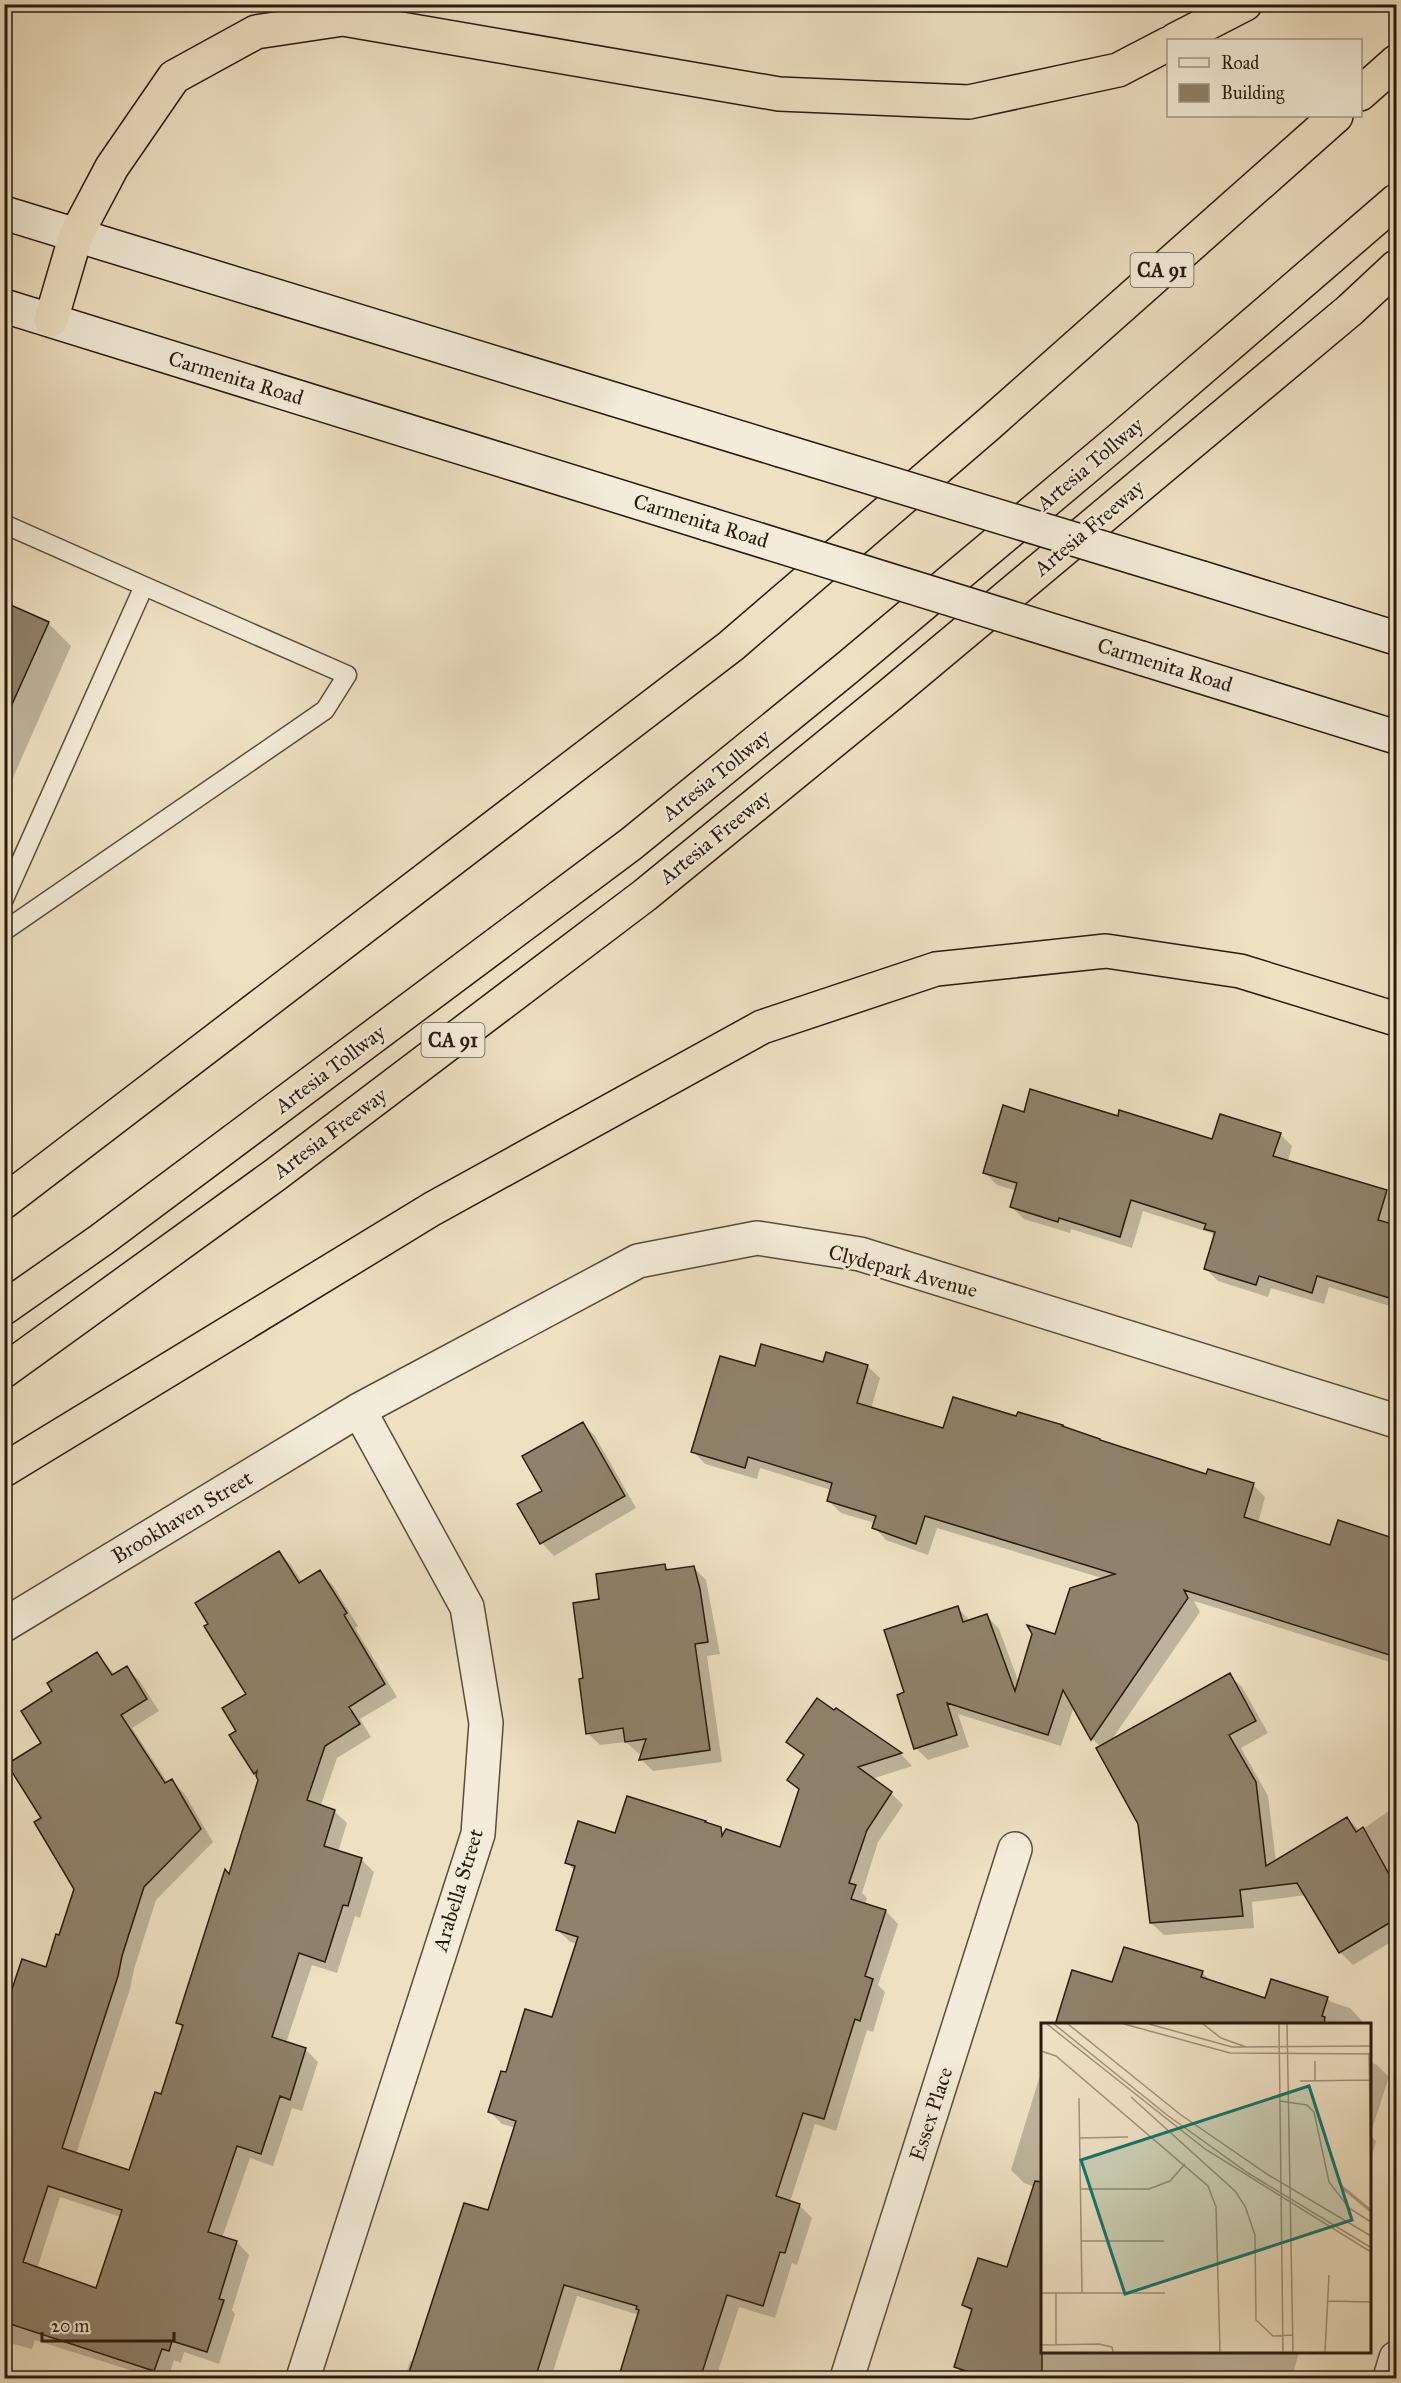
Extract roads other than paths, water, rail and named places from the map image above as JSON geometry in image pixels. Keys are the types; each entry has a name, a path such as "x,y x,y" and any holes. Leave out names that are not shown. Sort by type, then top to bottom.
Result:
{"highway":[{"path":"1177,39 1245,4"},
{"path":"51,320 76,235 112,167 174,77 256,32 343,19 779,94 969,102 1118,70 1167,45"},
{"path":"1362,92 1396,62"},
{"name":"CA 91","path":"4,1202 731,646 980,431 1335,117"},
{"name":"Artesia Tollway","path":"4,1308 101,1239 631,844 856,660 1120,439 1396,201"},
{"name":"Artesia Freeway","path":"4,1371 275,1175 645,895 1350,310 1396,267"},
{"path":"4,1470 432,1209 762,1027 936,969 1106,951 1240,971 1396,1019"}],"street":[{"path":"4,213 1396,638"},
{"name":"Carmenita Road","path":"4,306 1396,737"},
{"name":"Clydepark Avenue","path":"359,1410 638,1261 757,1238 860,1254 1396,1421"},
{"name":"Brookhaven Street","path":"4,1625 359,1410"},
{"name":"Arabella Street","path":"303,2379 478,1834 486,1723 467,1607 359,1410"},
{"name":"Essex Place","path":"847,2379 1015,1849"},
{"path":"1390,2379 1396,2358"}],"lane":[{"path":"4,524 347,675 325,710 4,931"},
{"path":"4,899 144,586"}]}
